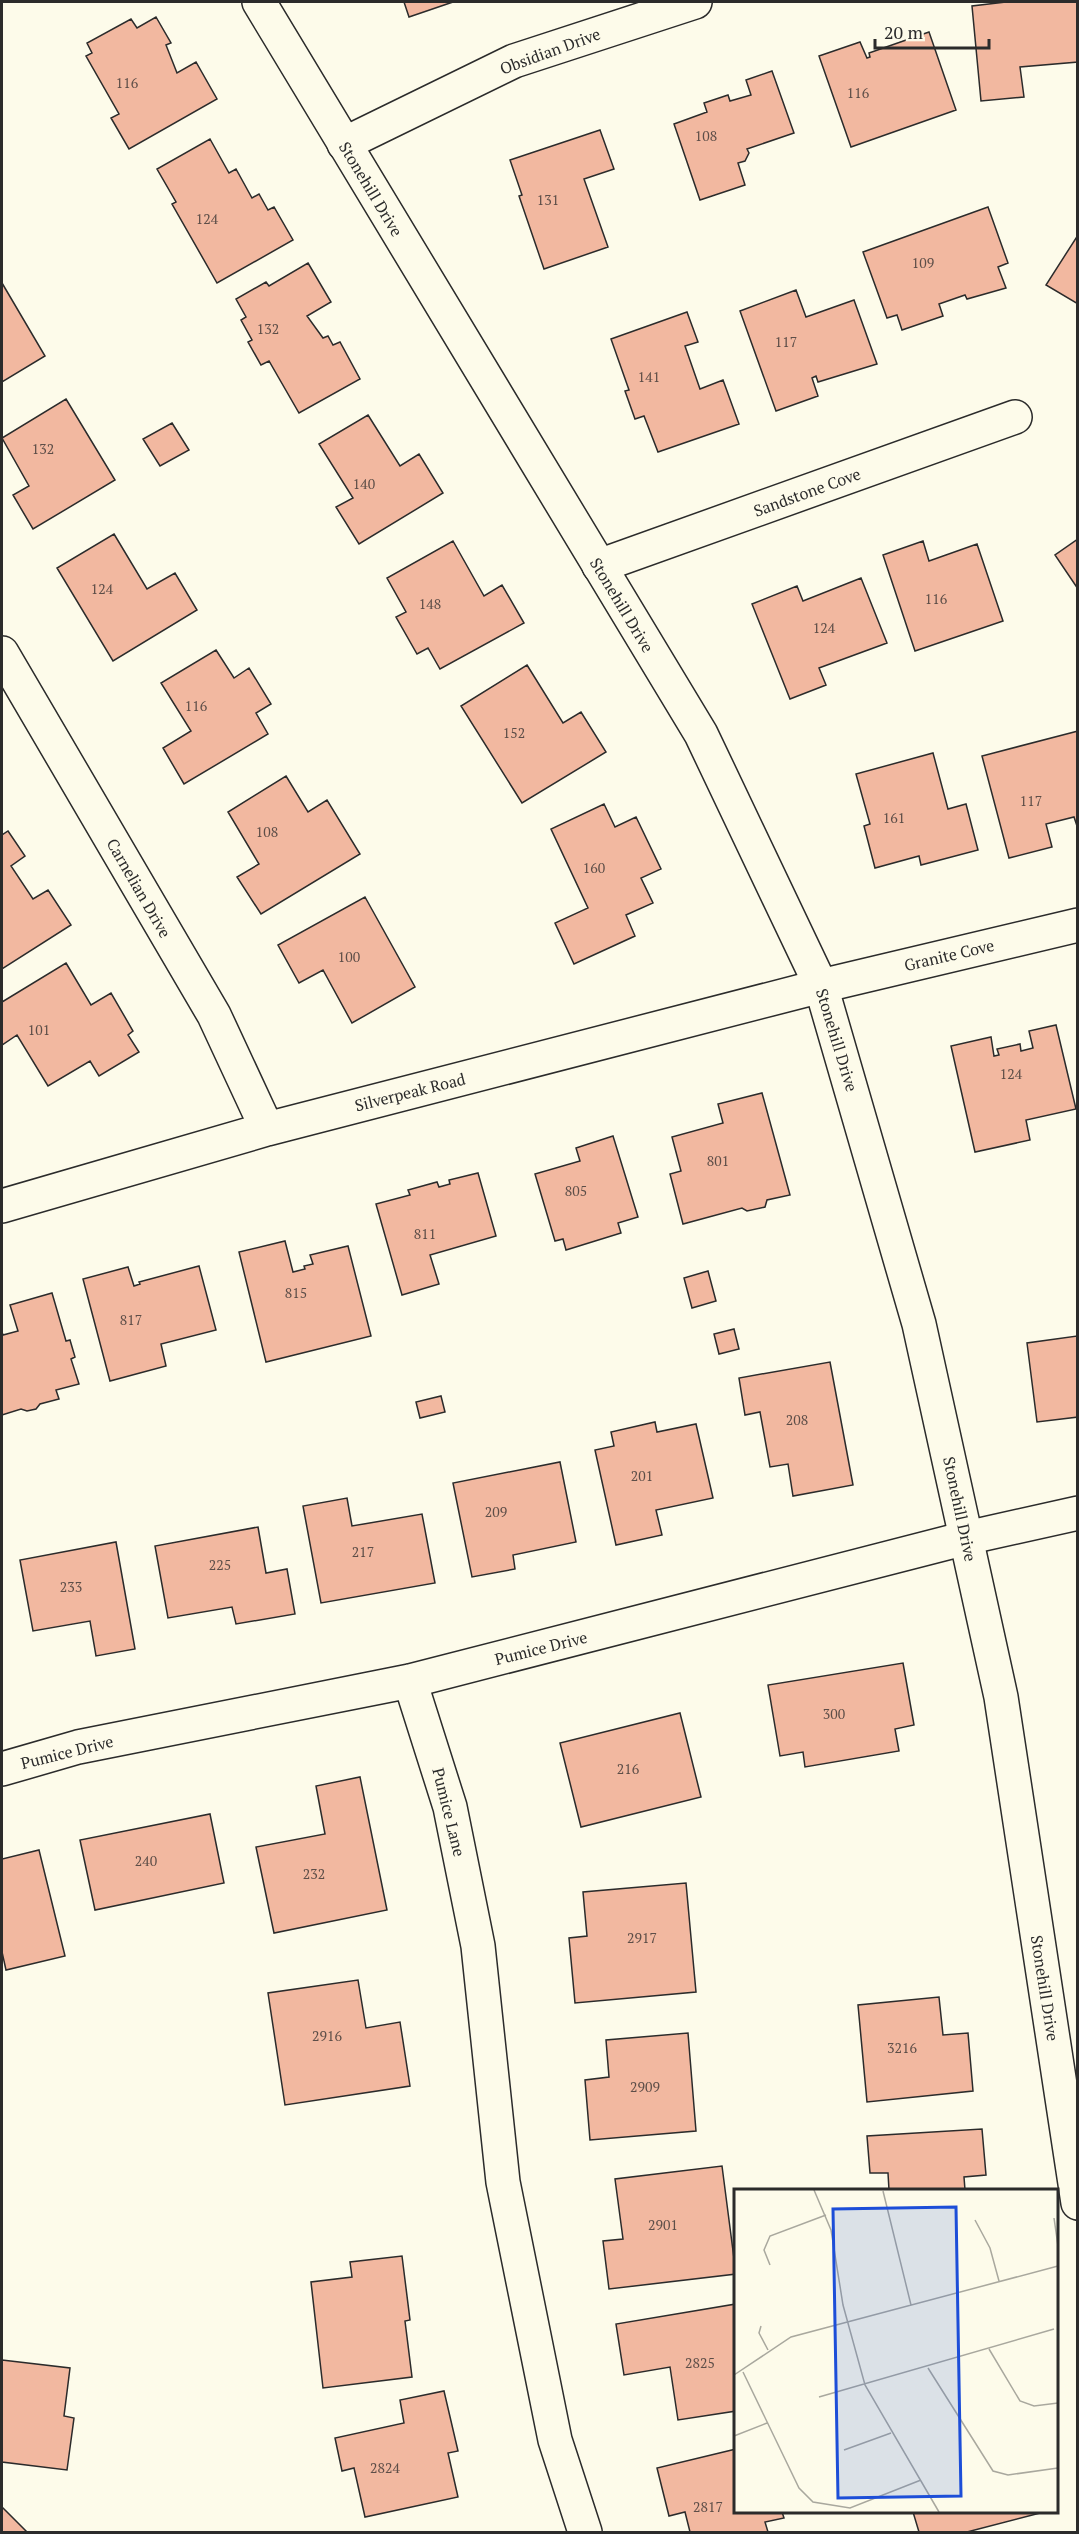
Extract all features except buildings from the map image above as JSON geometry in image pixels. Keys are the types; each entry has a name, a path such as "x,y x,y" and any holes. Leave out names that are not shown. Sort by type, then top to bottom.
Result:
{"street":[{"name":"Stonehill Drive","path":"259,2 700,734 821,986 919,1324 1001,1697 1077,2203"},
{"name":"Obsidian Drive","path":"344,144 514,62 696,2"},
{"name":"Sandstone Cove","path":"599,566 1015,417"},
{"name":"Carnelian Drive","path":"2,653 214,1016 267,1129"},
{"name":"Granite Cove","path":"821,986 1077,925"},
{"name":"Silverpeak Road","path":"2,1206 267,1129 821,986"},
{"name":"Pumice Drive","path":"2,1769 78,1747 411,1681 966,1538 1077,1513"},
{"name":"Pumice Lane","path":"411,1681 450,1807 478,1946 503,2182 555,2440 585,2532"}]}
